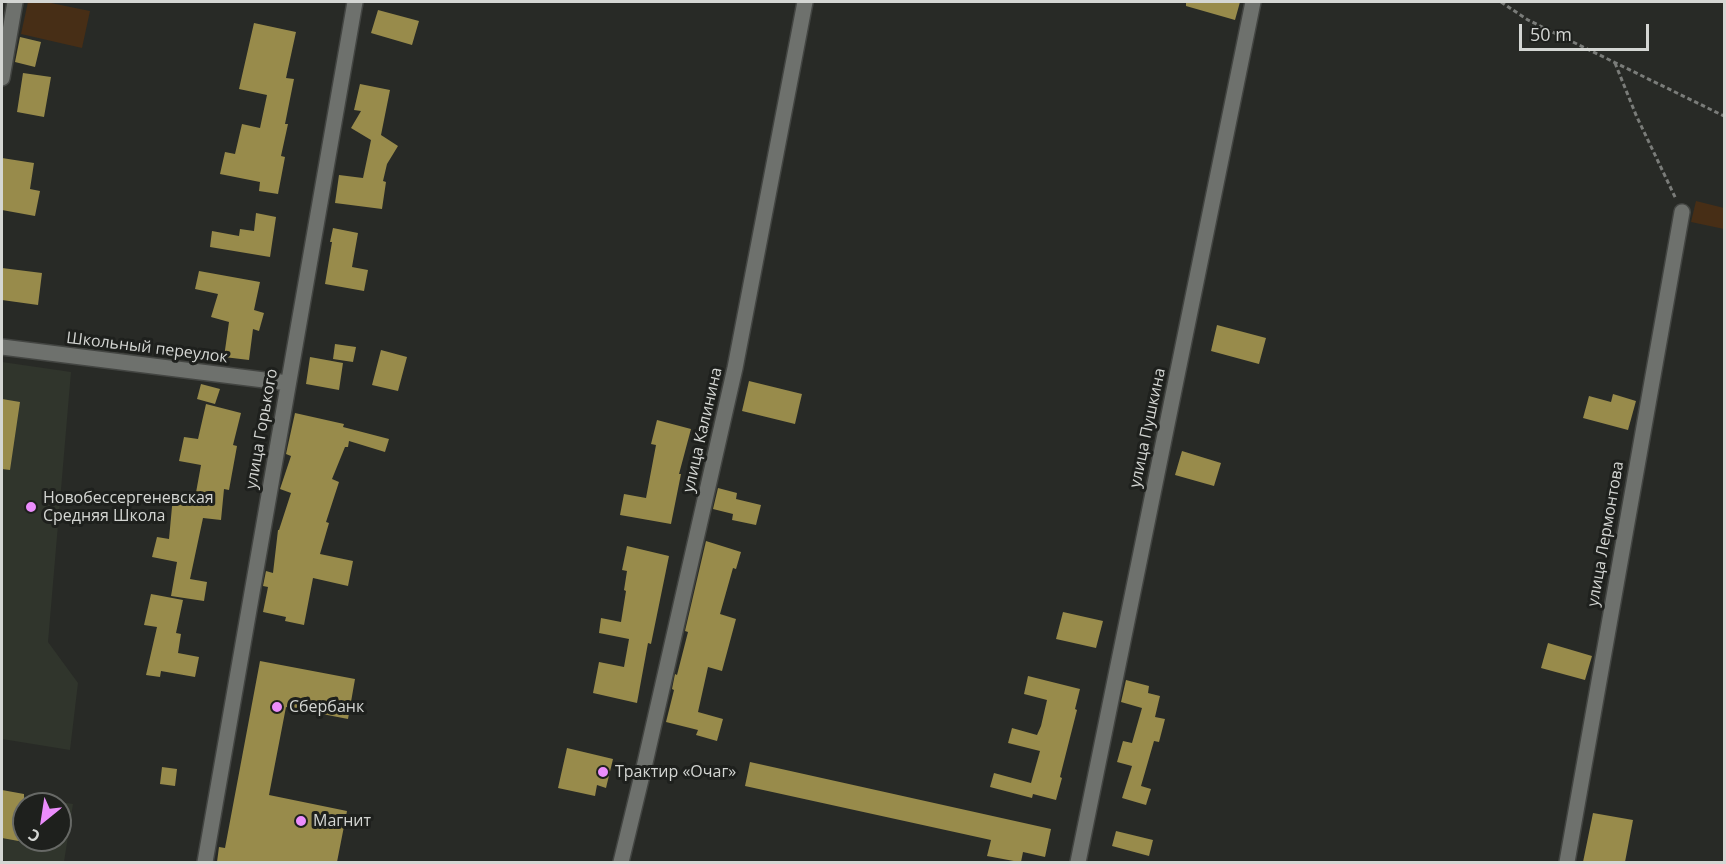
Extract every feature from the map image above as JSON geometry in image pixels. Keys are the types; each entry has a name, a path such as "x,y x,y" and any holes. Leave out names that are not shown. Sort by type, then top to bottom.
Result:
{"street":[{"path":"2,78 15,2"},
{"name":"улица Горького","path":"205,862 355,2"},
{"name":"улица Калинина","path":"621,862 735,368 805,2"},
{"name":"улица Пушкина","path":"1078,862 1253,2"},
{"name":"улица Лермонтова","path":"1567,862 1682,212"},
{"name":"Школьный переулок","path":"2,347 288,383"}],"path":[{"path":"1501,2 1528,20 1725,116"},
{"path":"1615,62 1636,115 1682,212"}],"shaded area":[{"path":"28,2 46,2 90,11 82,48 21,34"},
{"path":"1696,201 1724,208 1724,229 1691,222"},
{"name":"Новобессергеневская Средняя Школа","path":"2,362 71,372 48,642 78,683 70,750 2,739"},
{"path":"2,793 12,795 12,852 66,852 64,862 2,860"}],"building":[{"path":"1186,2 1240,2 1235,20 1186,6"},
{"path":"378,10 419,21 412,45 371,33"},
{"path":"254,23 296,32 286,78 294,79 285,124 288,124 281,156 285,157 278,194 259,191 260,182 220,174 225,152 235,154 242,124 260,128 267,95 239,89"},
{"path":"20,37 41,42 35,67 15,62"},
{"path":"23,73 51,77 44,117 17,112"},
{"path":"360,84 390,90 381,135 398,146 387,164 383,181 386,182 382,209 335,203 339,175 363,178 371,140 351,128 361,111 354,110"},
{"path":"2,158 34,163 30,189 40,191 35,216 2,210"},
{"path":"256,213 276,217 270,257 210,247 212,231 239,236 240,229 254,231"},
{"path":"333,228 358,233 352,267 368,270 364,291 325,284"},
{"path":"2,268 42,273 38,305 2,300"},
{"path":"199,271 260,282 254,310 264,313 259,331 253,329 249,360 224,357 229,322 211,317 218,294 195,289"},
{"path":"1217,325 1266,338 1259,364 1211,351"},
{"path":"335,344 356,347 353,362 333,359"},
{"path":"381,350 407,357 398,391 372,385"},
{"path":"310,357 343,363 339,390 306,384"},
{"path":"749,381 802,394 795,424 742,411"},
{"path":"201,384 220,389 215,404 197,399"},
{"path":"1613,394 1636,401 1628,430 1583,418 1589,396 1611,402"},
{"path":"2,399 20,402 10,470 2,469"},
{"path":"206,404 241,413 233,445 237,446 229,490 224,489 221,520 203,518 190,579 207,582 204,601 171,596 177,562 152,557 157,537 169,539 173,496 195,498 201,465 179,461 184,437 198,439"},
{"path":"295,413 344,424 343,427 389,439 385,452 349,441 348,447 345,447 332,479 339,482 326,522 329,523 320,554 353,561 348,586 313,578 304,625 285,621 286,617 263,612 268,587 263,586 266,571 273,573 278,530 291,493 280,489 291,456 286,454"},
{"path":"657,420 691,429 679,474 681,474 671,524 620,515 624,494 646,498 656,445 651,444"},
{"path":"1182,451 1221,463 1214,486 1175,475"},
{"path":"718,488 737,493 736,499 761,505 756,525 732,520 733,514 713,509"},
{"path":"706,541 741,552 736,569 733,568 720,614 736,619 722,671 708,667 698,712 723,719 717,741 696,735 698,730 666,722 674,690 672,689 675,674 677,675 688,632 685,631"},
{"path":"627,546 669,556 651,644 648,643 637,703 593,693 599,662 624,667 629,639 599,633 601,618 621,622 627,571 622,570"},
{"path":"151,594 183,600 176,633 181,634 178,653 199,657 195,677 161,671 160,677 146,675 157,627 144,625"},
{"path":"1063,612 1103,621 1096,648 1056,639"},
{"path":"1548,643 1592,656 1585,680 1541,668"},
{"path":"260,661 355,679 348,719 286,707 269,795 347,811 337,862 217,862 219,847 225,848"},
{"path":"1028,676 1080,689 1056,800 1033,794 1032,798 990,787 994,773 1031,783 1040,751 1008,743 1012,728 1037,735 1041,726 1047,700 1024,694"},
{"path":"1126,680 1149,686 1148,693 1160,696 1155,717 1165,719 1159,742 1154,741 1141,786 1151,789 1146,805 1122,798 1132,766 1117,762 1123,741 1132,743 1142,708 1121,702"},
{"path":"567,748 613,759 606,788 597,785 595,796 558,788"},
{"path":"750,762 1051,829 1045,857 1023,852 1021,862 1019,862 987,856 991,840 745,786"},
{"path":"162,767 177,769 175,786 160,784"},
{"path":"2,790 13,792 12,840 2,838"},
{"path":"1593,813 1633,820 1625,862 1583,862"},
{"path":"1116,831 1153,840 1149,856 1112,846"}],"place":[{"name":"Новобессергеневская Средняя Школа","path":"31,507"},
{"name":"Сбербанк","path":"277,707"},
{"name":"Трактир «Очаг»","path":"603,772"},
{"name":"Магнит","path":"301,821"}]}
